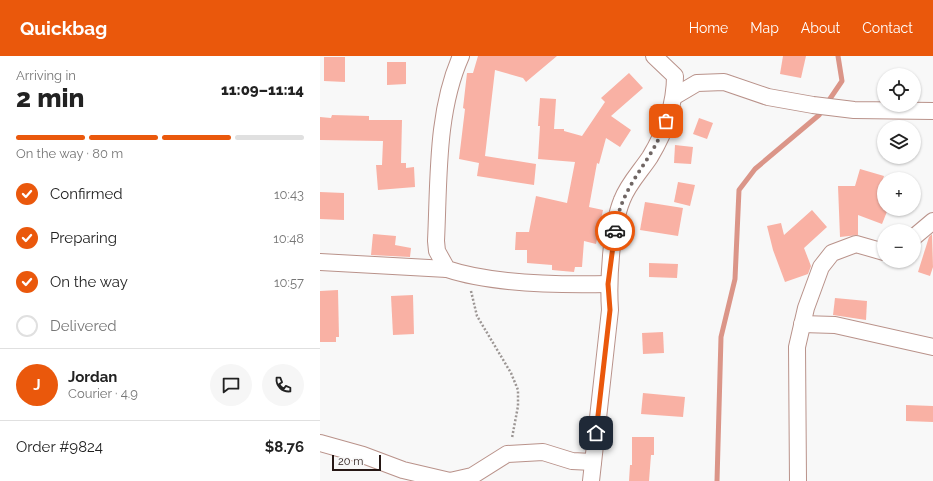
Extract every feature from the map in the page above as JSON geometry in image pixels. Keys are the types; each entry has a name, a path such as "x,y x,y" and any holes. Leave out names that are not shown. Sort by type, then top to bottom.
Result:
{"street":[{"path":"447,269 438,251 436,241 441,136 453,74 461,56"},
{"path":"591,481 610,310 608,284 617,216 622,200 662,133 675,96 675,76 654,56"},
{"path":"675,96 697,83 724,82 768,97 813,105 854,110 933,111"},
{"path":"921,231 933,222"},
{"path":"798,481 798,347 802,324 821,267 832,253 856,244 877,250"},
{"path":"320,262 447,269 467,276 520,281 608,284"},
{"path":"802,324 835,324 933,347"},
{"path":"320,444 363,455 403,470 450,481 472,476 507,454 543,452 572,461 593,462"}],"path":[{"path":"467,276 477,316 511,373 518,390 515,425 507,454"}],"building":[{"path":"478,56 557,56 526,82 523,78 495,70 485,156 536,164 534,185 477,176 479,163 459,159 465,109 463,108 467,73 473,73"},
{"path":"783,56 806,56 801,78 780,74"},
{"path":"324,57 345,57 345,82 324,81"},
{"path":"387,62 406,62 406,84 387,85"},
{"path":"629,73 643,88 611,116 631,130 620,147 606,138 599,164 597,163 589,207 603,210 596,244 584,241 582,267 575,267 574,272 552,270 552,265 527,263 527,250 515,250 516,232 529,232 536,196 567,203 575,162 538,159 540,98 556,99 554,129 564,129 564,131 582,136 605,102 601,98"},
{"path":"332,115 369,116 369,120 402,120 401,163 406,163 406,168 414,167 415,187 378,190 376,165 382,165 383,141 320,140 320,117 331,118"},
{"path":"699,118 713,123 707,139 693,134"},
{"path":"675,145 693,147 691,164 674,163"},
{"path":"860,169 877,174 877,216 885,216 882,224 858,215 858,235 840,237 838,186 855,186"},
{"path":"678,182 695,185 690,206 674,202"},
{"path":"320,192 344,193 344,220 320,219"},
{"path":"645,202 683,208 678,236 640,230"},
{"path":"812,210 827,227 804,248 811,266 808,274 785,282 773,250 767,226 781,223 784,235"},
{"path":"373,234 396,236 395,245 411,248 410,257 371,255"},
{"path":"932,234 933,267 930,276 918,272 919,268 921,268 921,262 929,237"},
{"path":"649,263 678,264 677,278 649,277"},
{"path":"338,290 339,337 336,337 336,342 320,342 320,291"},
{"path":"413,295 414,334 393,335 391,296"},
{"path":"835,298 867,301 866,320 833,315"},
{"path":"663,332 664,353 643,354 642,333"},
{"path":"643,393 685,397 683,417 641,414"},
{"path":"906,405 933,406 933,422 906,421"},
{"path":"632,437 654,437 654,455 651,455 649,481 629,481 630,465 632,465"}],"waterway":[{"path":"717,481 721,337 735,279 739,190 755,169 819,115 842,81 838,56"}],"way so far":[{"path":"615,231 617,216 622,200 632,180 649,157 662,133 666,121"}],"route":[{"path":"596,433 610,310 608,284 615,231"}]}
